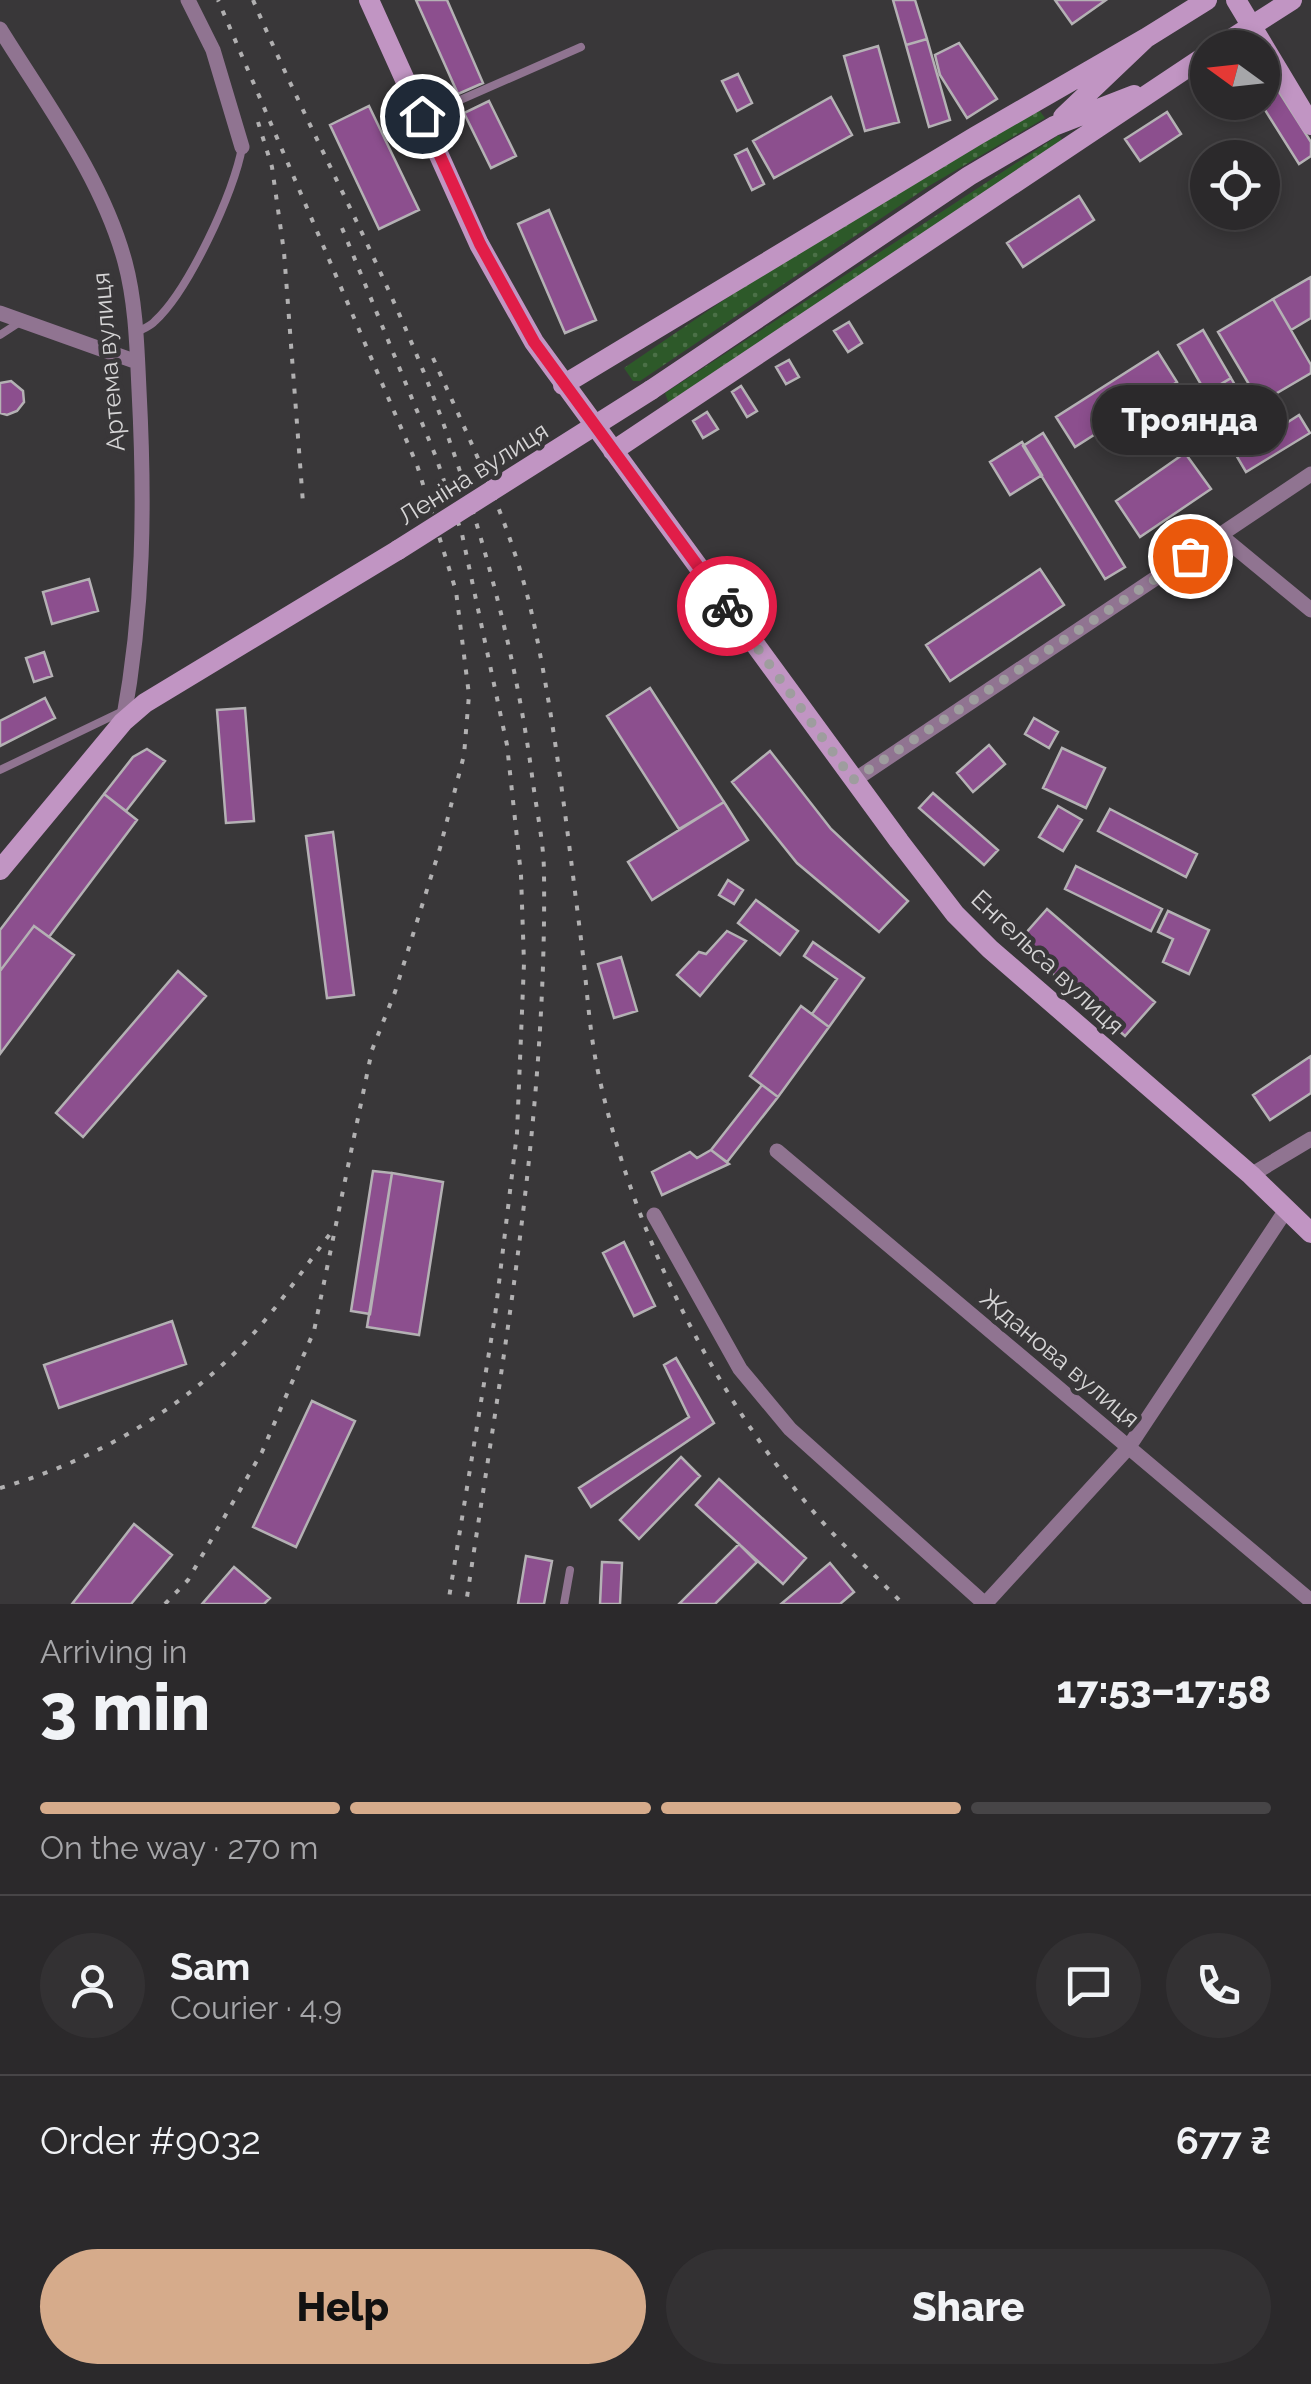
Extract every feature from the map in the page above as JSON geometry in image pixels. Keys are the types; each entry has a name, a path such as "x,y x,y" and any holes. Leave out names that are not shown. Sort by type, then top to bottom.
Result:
{"street":[{"path":"188,0 213,50 242,147"},
{"name":"Енгельса вулиця","path":"370,0 487,258 534,342 955,914 990,949 1251,1175 1311,1233"},
{"path":"563,384 1206,0"},
{"path":"1236,0 1311,125"},
{"path":"1242,30 1292,0"},
{"name":"Артема вулиця","path":"0,29 100,197 125,262 138,362 144,540 124,716"},
{"path":"1054,126 1146,38"},
{"name":"Леніна вулиця","path":"613,451 1190,67"},
{"name":"Леніна вулиця","path":"0,870 124,716 651,390 969,176 1054,126 1170,81"},
{"path":"0,313 138,362"},
{"path":"853,780 1311,474"},
{"path":"1220,535 1311,610"},
{"path":"1251,1175 1311,1139"},
{"name":"Жданова вулиця","path":"777,1152 1311,1602"},
{"path":"654,1216 740,1369 790,1428 985,1604 1128,1448 1286,1210"}],"lane":[{"path":"422,116 580,47"},
{"path":"135,332 153,324 161,315 194,264 232,182 242,147"},
{"path":"0,334 20,322"},
{"path":"0,770 124,716"},
{"path":"564,1604 570,1570"}],"green space":[{"path":"1039,110 1045,118 929,186 640,381 633,381 624,368 740,289 921,176"},
{"path":"1059,135 1064,143 669,404 665,393"}],"building":[{"path":"416,0 447,0 483,83 458,94"},
{"path":"893,0 915,0 927,39 906,45"},
{"path":"1055,0 1106,0 1072,24"},
{"path":"927,39 950,120 929,127 906,45"},
{"path":"959,43 997,99 967,118 940,75 935,55"},
{"path":"878,46 899,122 865,131 844,56"},
{"path":"738,74 752,103 737,111 722,81"},
{"path":"1280,93 1311,142 1311,156 1299,164 1271,120 1280,120"},
{"path":"831,97 852,135 774,178 753,141"},
{"path":"489,101 516,156 491,168 464,113"},
{"path":"369,106 419,210 379,229 330,125"},
{"path":"1167,112 1181,134 1140,161 1125,139"},
{"path":"747,149 764,184 752,190 735,155"},
{"path":"1079,196 1094,220 1023,267 1007,243"},
{"path":"549,210 596,320 565,333 518,224"},
{"path":"1311,277 1311,318 1291,330 1273,299"},
{"path":"1273,299 1311,365 1311,373 1260,403 1218,332"},
{"path":"849,322 862,343 848,352 834,331"},
{"path":"1203,330 1231,378 1206,393 1178,345"},
{"path":"1158,352 1177,382 1075,447 1056,417"},
{"path":"789,360 799,377 786,384 776,367"},
{"path":"1231,378 1247,406 1222,421 1206,393"},
{"path":"11,381 23,391 24,402 7,415 0,413 0,383"},
{"path":"741,386 757,411 747,417 732,392"},
{"path":"707,412 718,429 703,438 693,421"},
{"path":"1299,415 1310,433 1246,472 1236,455"},
{"path":"1043,433 1125,567 1105,579 1023,446"},
{"path":"1022,442 1042,475 1010,495 990,462"},
{"path":"1185,453 1211,489 1140,537 1116,501"},
{"path":"1040,569 1064,605 950,681 926,645"},
{"path":"89,579 98,611 52,624 43,592"},
{"path":"44,652 52,676 34,682 26,658"},
{"path":"650,688 724,802 679,829 607,716"},
{"path":"45,698 55,718 0,746 0,721"},
{"path":"245,708 254,821 226,823 217,710"},
{"path":"1034,718 1058,732 1049,748 1025,734"},
{"path":"989,745 1005,764 973,792 957,773"},
{"path":"1062,748 1105,768 1086,808 1043,788"},
{"path":"147,749 165,761 126,811 104,794 133,757"},
{"path":"770,751 831,829 908,901 879,932 797,863 732,782"},
{"path":"933,793 998,850 984,865 919,808"},
{"path":"104,794 137,820 49,937 34,926 0,971 0,930"},
{"path":"724,802 748,840 652,900 628,862"},
{"path":"1058,806 1082,820 1063,851 1039,837"},
{"path":"1110,809 1197,854 1186,877 1098,831"},
{"path":"333,832 354,995 327,998 306,836"},
{"path":"1076,866 1162,909 1151,931 1065,889"},
{"path":"728,880 743,890 734,904 719,895"},
{"path":"756,900 798,931 780,955 738,923"},
{"path":"1047,909 1155,1002 1125,1036 1017,943"},
{"path":"1168,911 1209,930 1189,974 1163,962 1173,939 1158,932"},
{"path":"34,926 74,955 0,1054 0,971"},
{"path":"727,931 746,941 700,996 677,975 699,952 706,954"},
{"path":"813,942 864,978 829,1027 812,1014 837,979 804,956"},
{"path":"621,957 637,1011 614,1018 598,964"},
{"path":"178,971 206,996 83,1137 56,1113"},
{"path":"801,1006 829,1027 778,1097 750,1076"},
{"path":"1311,1056 1311,1093 1270,1120 1253,1095"},
{"path":"762,1085 778,1097 727,1162 711,1150"},
{"path":"711,1150 729,1164 662,1195 652,1172 690,1152 697,1158"},
{"path":"373,1171 392,1173 370,1314 351,1311"},
{"path":"392,1173 443,1182 419,1335 367,1327"},
{"path":"624,1242 655,1306 634,1316 603,1253"},
{"path":"172,1321 186,1364 59,1408 44,1365"},
{"path":"676,1358 714,1423 591,1507 579,1488 689,1417 664,1365"},
{"path":"312,1401 355,1421 296,1547 253,1527"},
{"path":"681,1457 700,1476 639,1539 620,1520"},
{"path":"719,1479 806,1558 783,1584 696,1505"},
{"path":"134,1524 172,1555 131,1604 72,1604"},
{"path":"739,1544 757,1562 715,1604 679,1604"},
{"path":"526,1556 552,1561 544,1604 518,1604"},
{"path":"602,1562 622,1563 620,1604 600,1604"},
{"path":"830,1563 854,1592 840,1604 781,1604"},
{"path":"234,1567 270,1598 264,1604 202,1604"}],"railway":[{"path":"165,1604 188,1580 262,1452 314,1331 372,1050 395,992 440,848 464,755 469,695 456,591 417,465 218,0"},
{"path":"253,0 388,290 448,435 506,633 542,840 543,966 530,1149 466,1604"},
{"path":"258,122 272,167 284,252 303,503"},
{"path":"342,228 436,457 462,534 507,745 521,875 524,963 517,1133 495,1316 448,1604"},
{"path":"433,358 503,519 525,585 561,783 594,1052 631,1188 680,1306 743,1417 818,1517 903,1604"},
{"path":"0,1488 104,1447 199,1385 264,1322 333,1230"}],"way so far":[{"path":"727,606 853,780 1190,556"}],"place":[{"name":"Троянда","path":"1190,556"}],"route":[{"path":"422,116 480,244 534,342 727,606"}]}
